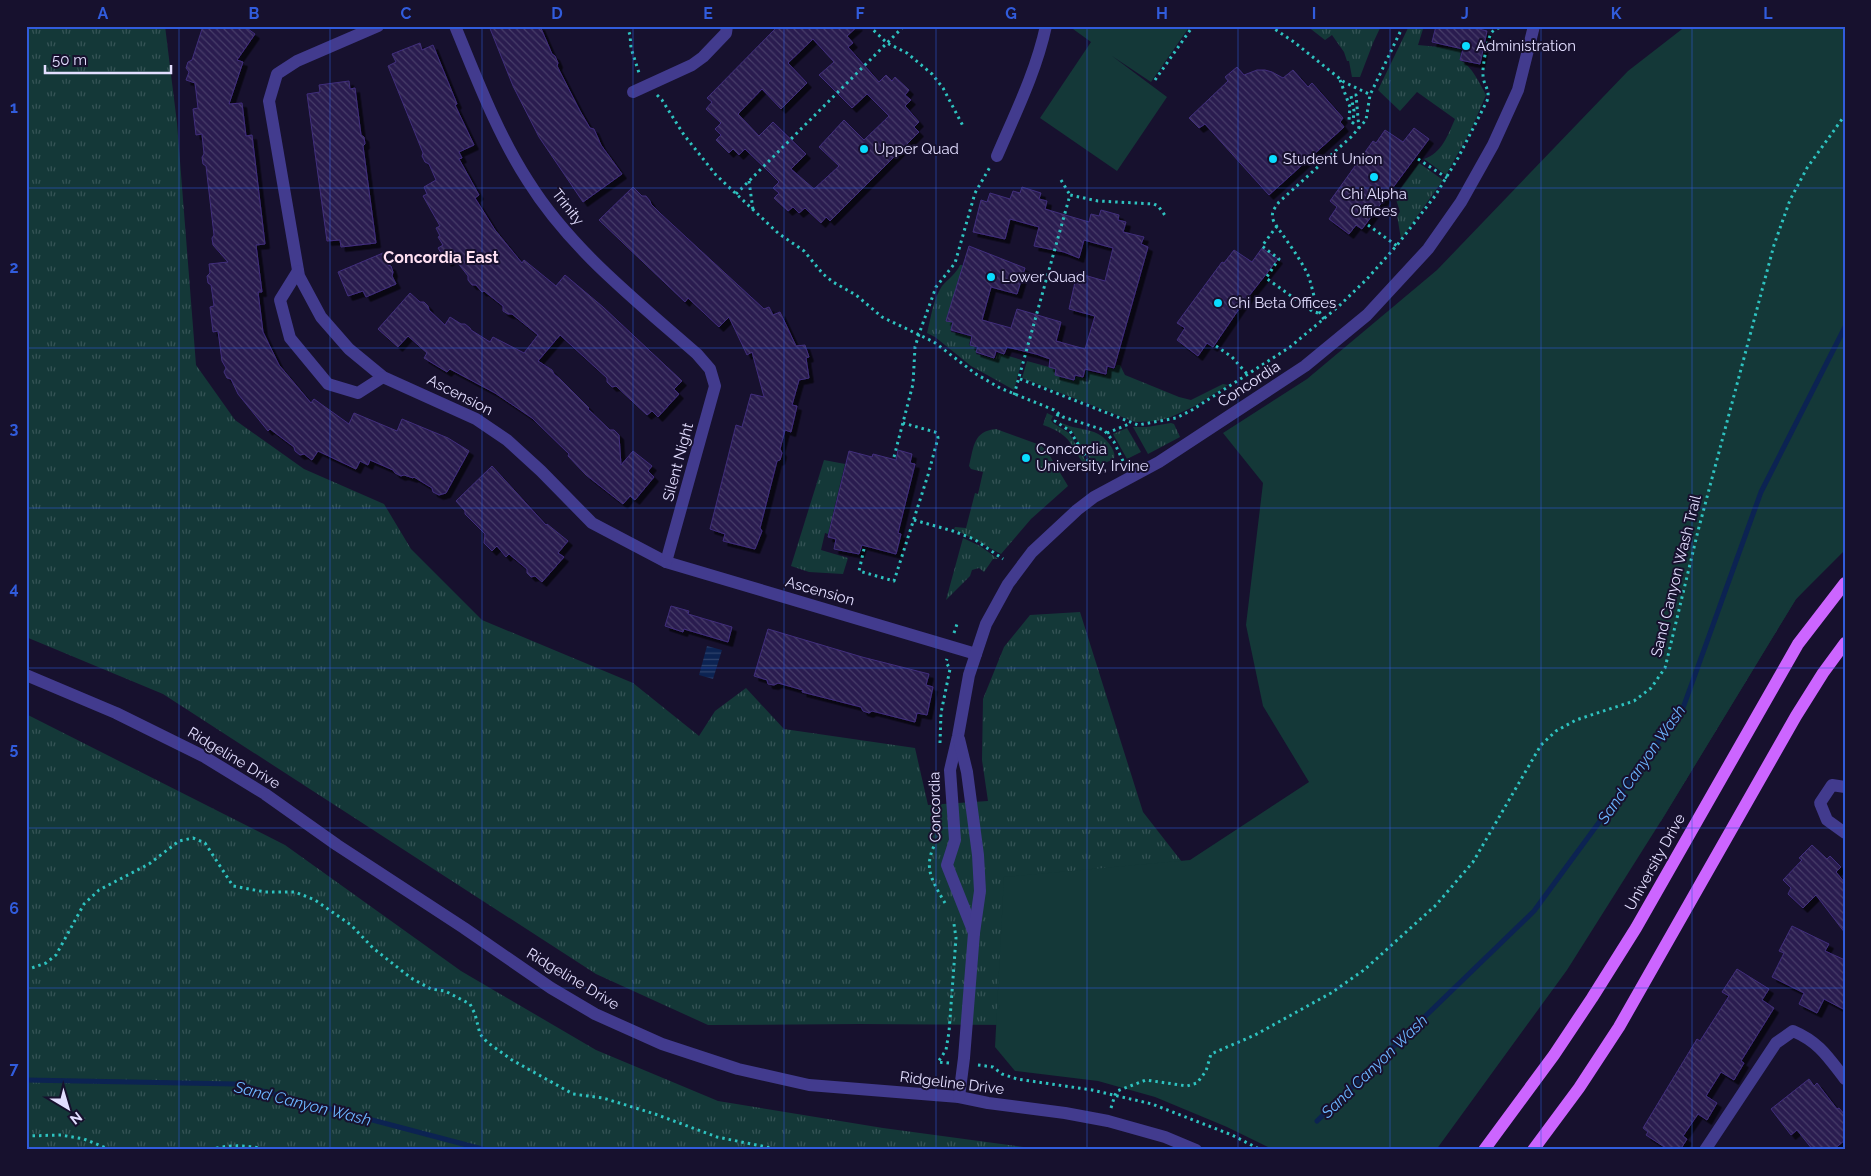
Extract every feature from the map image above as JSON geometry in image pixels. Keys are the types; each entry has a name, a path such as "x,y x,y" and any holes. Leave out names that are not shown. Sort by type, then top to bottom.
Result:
{"main road":[{"name":"University Drive","path":"1484,1150 1554,1055 1597,990 1636,928 1798,644 1845,583"},
{"path":"1533,1150 1579,1088 1619,1028 1796,716 1823,673 1845,643"}],"street":[{"name":"Ascension","path":"378,26 297,61 277,74 269,101 298,271 321,317 350,349 383,377 476,419 514,447 592,523 666,562 976,654"},
{"name":"Trinity","path":"455,26 498,128 528,181 566,233 597,265 697,354 710,369"},
{"path":"633,92 703,57 726,33 727,26"},
{"path":"997,156 1025,93 1037,61 1046,26"},
{"name":"Concordia","path":"974,933 947,865 955,840 950,770 969,675 986,624 1008,584 1032,552 1077,510 1094,497 1160,462 1305,366 1367,315 1428,249 1461,202 1493,145 1518,90 1534,26"},
{"path":"298,271 280,300 290,338 328,384 358,393 383,377"},
{"name":"Silent Night","path":"666,562 715,386 710,369"},
{"name":"Ridgeline Drive","path":"26,674 116,713 203,756 265,794 337,846 464,928 551,988 595,1014 662,1044 738,1070 809,1085 959,1097 988,1104 1065,1113 1108,1121 1164,1137 1196,1150"},
{"name":"Concordia","path":"958,736 967,772 978,855 980,891 974,933 959,1097"},
{"path":"1845,788 1832,785 1820,803 1827,820 1845,833"},
{"path":"1705,1150 1776,1043 1793,1031 1810,1038 1845,1079"}],"path":[{"path":"627,26 631,48 640,75 662,100 684,135 716,175 778,233 804,251 823,274 856,295 882,317 934,342 976,374 1014,395 1054,410 1063,417 1098,427 1107,434 1123,461"},
{"path":"869,26 887,43 907,53 932,74 944,88 963,126"},
{"path":"736,194 904,26"},
{"path":"1155,80 1194,26"},
{"path":"1270,26 1294,42 1340,79 1354,88 1371,94"},
{"path":"1324,319 1319,313 1304,267 1276,226 1272,216 1273,210 1279,202 1359,130 1366,120 1371,94 1403,26"},
{"path":"1020,379 1138,425 1176,418 1200,406 1290,347 1324,319 1367,279 1397,246 1447,178 1487,101 1489,95 1483,75 1490,34 1503,26"},
{"path":"1340,79 1350,107 1348,120 1353,123 1354,112 1351,96 1356,96"},
{"path":"1354,88 1359,130"},
{"name":"Sand Canyon Wash Trail","path":"1114,1095 1117,1091 1146,1080 1187,1086 1197,1083 1206,1072 1211,1054 1292,1016 1331,993 1364,970 1436,905 1473,862 1541,745 1556,731 1576,720 1634,701 1651,688 1666,668 1698,532 1774,245 1790,200 1807,168 1845,115"},
{"path":"894,456 913,384 915,347 919,334 936,288 955,263 974,193 997,156"},
{"path":"1418,159 1447,178"},
{"path":"1014,395 1070,195 1061,180"},
{"path":"749,181 753,210"},
{"path":"1070,195 1098,201 1154,204 1158,206 1167,218"},
{"path":"1368,225 1397,246"},
{"path":"1276,226 1262,246 1279,259 1266,278 1312,311 1319,313"},
{"path":"1216,346 1232,357 1248,374"},
{"path":"1058,414 1054,421 1070,431 1092,467 1101,472"},
{"path":"864,549 859,571 894,581 938,438 935,432 903,423"},
{"path":"1107,434 1128,424"},
{"path":"914,520 969,537 1003,559"},
{"path":"26,970 46,963 56,955 84,904 99,890 149,864 179,841 193,838 205,843 233,886 265,892 294,892 315,900 351,925 373,948 411,978 431,989 445,991 470,1004 475,1014 480,1034 487,1042 512,1060 558,1086 574,1094 603,1098 655,1114 717,1137 781,1150"},
{"path":"993,1067 1002,1074 1017,1079 1092,1090 1161,1108 1232,1135 1261,1150"},
{"path":"1108,1121 1114,1095"},
{"path":"26,1136 61,1135 84,1139 112,1150"},
{"path":"210,1150 242,1146 256,1146 267,1150"}],"green space":[{"path":"26,26 165,26 177,123 196,365 235,420 304,469 384,504 411,549 482,620 633,683 699,736 715,711 746,688 784,729 915,748 928,805 988,801 982,760 983,699 1004,647 1030,615 1080,612 1143,812 1189,871 1413,751 1845,26 1845,547 1796,599 1661,821 1013,1025 708,1025 596,974 163,694 26,637"},
{"path":"1075,26 1190,26 1151,82 1112,56 1167,97 1117,171 1040,118 1091,42 1073,29"},
{"path":"1307,26 1381,26 1360,77 1352,77 1349,61 1347,61 1344,52 1332,35 1325,40"},
{"path":"1409,26 1422,26 1423,29 1418,45 1461,49 1460,60 1472,71 1486,95 1471,130 1446,175 1424,159 1440,148 1455,119 1417,92 1400,111 1378,90"},
{"path":"1686,26 1845,26 1845,550 1796,599 1661,821 1567,970 1436,1150 1274,1150 1227,1127 1155,1097 1098,1081 1015,1071 995,1047 1004,877 1190,860 1309,782 1263,706 1246,625 1263,483 1223,433 1307,379 1437,270 1628,71"},
{"path":"1419,163 1443,180 1401,239 1397,215 1400,212 1395,196"},
{"path":"960,265 963,265 946,321 953,322 951,332 971,336 969,345 978,347 976,354 995,359 998,353 1022,360 1014,390 971,366 935,337 927,333 934,303 939,291"},
{"path":"1027,361 1056,369 1055,375 1074,381 1076,377 1085,378 1086,371 1106,376 1109,368 1114,369 1117,365 1120,365 1125,375 1191,400 1223,384 1228,385 1195,406 1171,417 1157,421 1135,422 1022,378"},
{"path":"1047,413 1053,416 1051,420 1053,423 1069,433 1089,466 1088,469 1061,433 1043,425"},
{"path":"1058,421 1065,425 1100,435 1112,448 1114,459 1100,465 1095,465 1079,444 1073,432"},
{"path":"1174,424 1180,437 1148,454 1133,427"},
{"path":"1127,428 1141,452 1127,459 1113,434"},
{"path":"996,429 1040,445 1047,451 1068,486 1031,519 1001,554 954,529 955,527 966,528 975,493 978,494 983,472 971,469 969,466 976,441 988,430"},
{"path":"824,460 845,464 828,534 825,533 821,550 848,558 843,574 809,572 791,566"},
{"path":"963,538 980,546 998,559 993,559 984,572 979,568 972,570 970,576 946,600"},
{"path":"26,714 285,845 461,971 596,1050 718,1101 883,1128 1045,1150 26,1150"}],"water":[{"path":"707,646 722,650 713,679 699,675"}],"building":[{"path":"203,26 244,26 255,34 237,60 243,62 229,104 242,103 246,136 252,135 265,244 256,245 262,292 258,292 263,332 279,365 311,403 314,399 349,424 354,413 397,431 402,419 448,438 469,451 446,493 439,495 433,492 432,488 414,477 401,476 393,470 370,460 368,465 360,461 356,469 318,451 312,460 304,454 300,455 295,451 294,447 270,429 268,431 238,394 231,379 227,378 224,372 226,368 222,361 218,331 213,332 210,307 214,306 211,285 208,283 207,276 210,273 209,264 228,262 213,245 212,238 214,235 206,166 203,164 202,157 204,154 202,134 196,135 193,109 198,108 195,83 186,80 189,72 186,68 188,62 192,60"},
{"path":"489,26 540,26 558,63 557,66 580,111 590,128 594,129 601,145 622,174 583,202 539,137 513,86"},
{"path":"778,26 858,26 847,36 853,43 848,47 879,82 886,75 892,81 895,77 909,90 905,95 911,100 905,106 919,122 914,127 919,132 830,221 826,217 821,223 805,208 799,213 793,207 788,211 774,198 779,193 773,188 779,182 768,171 745,149 739,155 733,149 729,153 716,140 721,135 715,129 721,123 706,109 712,102 707,98","holes":["813,39 834,62 819,75 852,108 867,94 889,116 864,140 844,120 819,147 839,166 814,189 791,169 806,154 773,122 759,136 738,114 762,89 781,109 807,83 788,63"]},
{"name":"Administration","path":"1436,26 1475,26 1475,28 1487,31 1480,64 1460,60 1463,49 1432,42"},
{"path":"420,43 422,50 433,45 457,104 455,105 474,145 459,152 462,158 459,159 479,195 475,198 495,230 522,263 524,260 556,286 565,275 603,307 682,381 674,389 679,394 658,417 652,411 647,415 616,386 612,387 607,382 607,378 560,335 538,361 552,370 588,409 610,430 614,430 619,435 621,465 633,451 652,466 648,471 654,477 635,500 630,496 623,504 586,475 568,456 569,454 532,418 495,393 450,369 447,372 424,358 427,353 408,336 398,347 378,329 410,293 420,302 424,302 429,310 445,325 450,317 461,324 465,324 490,342 493,337 524,353 538,335 512,314 503,311 503,306 484,291 482,292 476,285 472,285 468,280 468,276 454,258 447,262 438,248 443,245 438,237 440,236 436,228 440,226 423,196 427,194 424,187 436,180 429,164 425,162 422,156 423,153 388,66 396,62 392,54"},
{"name":"Student Union","path":"1237,67 1244,75 1257,70 1265,70 1283,78 1293,70 1308,87 1312,83 1343,118 1340,122 1344,127 1269,195 1205,124 1199,128 1189,118 1228,81 1225,77"},
{"path":"349,81 350,89 355,88 361,135 364,137 365,144 363,146 376,243 341,247 340,240 327,241 307,94 320,92 319,85"},
{"name":"Chi Alpha Offices","path":"1414,128 1429,139 1362,229 1356,225 1349,234 1329,219 1337,207 1330,201 1373,141 1376,143 1385,130 1403,142"},
{"path":"633,187 642,196 646,196 661,214 764,309 769,307 773,315 780,312 796,346 805,345 809,357 806,358 809,378 799,380 792,405 797,406 791,432 785,430 780,449 782,453 780,460 777,461 760,528 762,531 755,549 723,541 725,534 710,529 736,425 742,427 751,394 764,397 752,352 747,355 729,317 719,327 688,298 685,302 599,220"},
{"path":"1022,187 1041,193 1039,199 1047,201 1045,209 1089,222 1091,214 1099,216 1101,210 1119,215 1118,220 1126,222 1123,232 1144,237 1141,244 1148,247 1114,368 1107,366 1106,374 1085,369 1083,377 1075,375 1074,380 1055,375 1056,369 1049,367 1050,359 1007,347 1004,354 996,351 994,358 976,352 978,347 970,345 972,336 951,330 953,322 946,321 969,246 1025,268 1017,294 991,287 982,320 1011,328 1017,309 1061,322 1056,341 1085,349 1095,316 1069,309 1077,273 1105,281 1113,248 1084,240 1079,258 1064,252 1034,246 1039,227 1010,219 1005,239 973,232 981,200 987,202 990,193 1010,199 1013,191 1020,193"},
{"name":"Chi Beta Offices","path":"1262,248 1278,259 1241,306 1213,347 1207,343 1198,356 1177,340 1185,328 1177,323 1222,262 1224,263 1234,250 1252,262"},
{"path":"383,253 388,265 391,266 392,276 396,284 366,297 363,291 348,296 338,272"},
{"path":"898,450 912,454 910,463 915,464 898,533 901,534 896,554 862,545 859,554 834,549 836,539 828,537 849,451 872,457 873,454 896,460"},
{"path":"492,466 546,525 568,541 558,553 564,557 542,582 535,576 531,577 527,573 527,569 509,554 506,557 497,546 492,551 484,543 485,534 465,514 465,511 456,501"},
{"path":"671,606 689,611 688,614 732,627 728,642 684,629 683,632 665,626"},
{"path":"768,629 862,657 929,674 926,685 933,687 927,715 917,713 915,722 872,711 869,713 863,711 861,707 802,692 803,690 778,683 774,685 768,684 767,680 754,676"},
{"path":"1812,845 1827,859 1830,856 1841,867 1836,872 1845,883 1845,933 1816,895 1803,908 1788,894 1791,888 1783,880 1802,860 1799,858"},
{"path":"1792,926 1829,944 1825,951 1845,960 1845,1010 1824,999 1817,1013 1799,1004 1804,993 1772,977 1784,953 1779,951"},
{"path":"1737,969 1769,989 1762,1000 1774,1008 1741,1061 1744,1063 1734,1080 1721,1072 1706,1096 1717,1103 1707,1120 1698,1114 1683,1136 1687,1139 1680,1150 1669,1150 1646,1135 1648,1132 1643,1128 1697,1039 1700,1041 1729,996 1722,992"},
{"path":"1809,1079 1814,1086 1817,1083 1837,1109 1839,1108 1845,1115 1845,1140 1833,1150 1813,1150 1797,1130 1791,1135 1771,1109"}],"waterway":[{"name":"Sand Canyon Wash","path":"1317,1121 1534,911 1683,708 1761,492 1845,327"},
{"name":"Sand Canyon Wash","path":"26,1080 236,1084 486,1150"}],"place":[{"name":"Administration","path":"1466,46"},
{"name":"Upper Quad","path":"864,149"},
{"name":"Student Union","path":"1273,159"},
{"name":"Chi Alpha Offices","path":"1374,177"},
{"name":"Lower Quad","path":"991,277"},
{"name":"Chi Beta Offices","path":"1218,303"},
{"name":"Concordia University, Irvine","path":"1026,458"}],"district":[{"name":"Concordia East","path":"441,257"}]}
